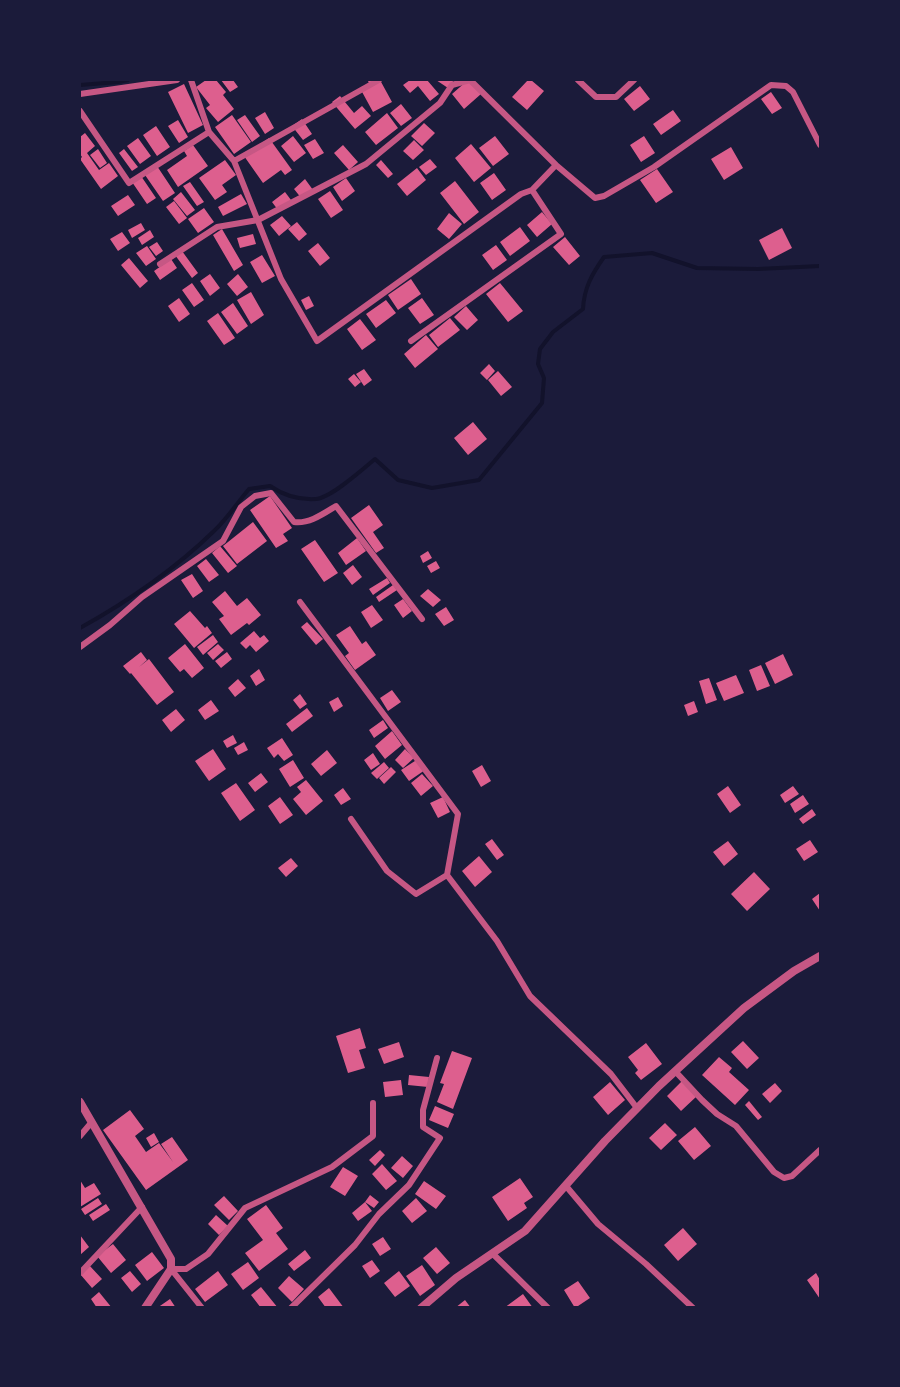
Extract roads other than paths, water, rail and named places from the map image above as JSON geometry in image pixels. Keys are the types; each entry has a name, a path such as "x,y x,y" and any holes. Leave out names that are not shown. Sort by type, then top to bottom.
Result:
{"street":[{"path":"80,94 177,80"},
{"path":"191,80 209,132 234,161 281,279 317,341 521,194 532,190 556,165"},
{"path":"234,161 379,80"},
{"path":"160,264 217,226 258,220 366,164 440,103 452,85 470,80 556,165 595,198 604,196 654,167 771,85 786,86 793,92 820,145"},
{"path":"578,80 596,97 616,97 634,80"},
{"path":"80,111 129,183 209,132"},
{"path":"411,341 561,234 532,190"},
{"path":"80,647 142,597 223,541 241,507 255,496 271,493 294,522 302,523 311,520 336,506 422,619"},
{"path":"300,602 458,814 447,875 497,941 530,996 611,1074 637,1108"},
{"path":"351,819 387,871 416,894 447,875"},
{"path":"421,1308 456,1278 525,1231 637,1108 744,1008 794,971 820,956"},
{"path":"291,1308 355,1245 379,1215 408,1185 440,1138 423,1127 423,1110 437,1058"},
{"path":"675,1071 717,1114 736,1126 774,1172 784,1178 792,1176 820,1150"},
{"path":"80,1102 171,1259 171,1269 145,1308"},
{"path":"171,1269 186,1269 208,1254 245,1208 332,1167 373,1136 373,1103"},
{"path":"80,1136 91,1123"},
{"path":"566,1186 598,1224 646,1264 693,1308"},
{"path":"80,1273 142,1207"},
{"path":"492,1252 548,1308"},
{"path":"171,1269 202,1308"}],"waterway":[{"path":"80,85 128,80"},
{"path":"80,628 133,596 183,559 219,526 249,489 270,486 292,496 316,499 338,489 375,459 398,480 432,488 479,480 542,403 544,378 538,364 540,349 553,332 583,309 589,282 604,257 652,253 697,268 758,269 820,266"}]}
